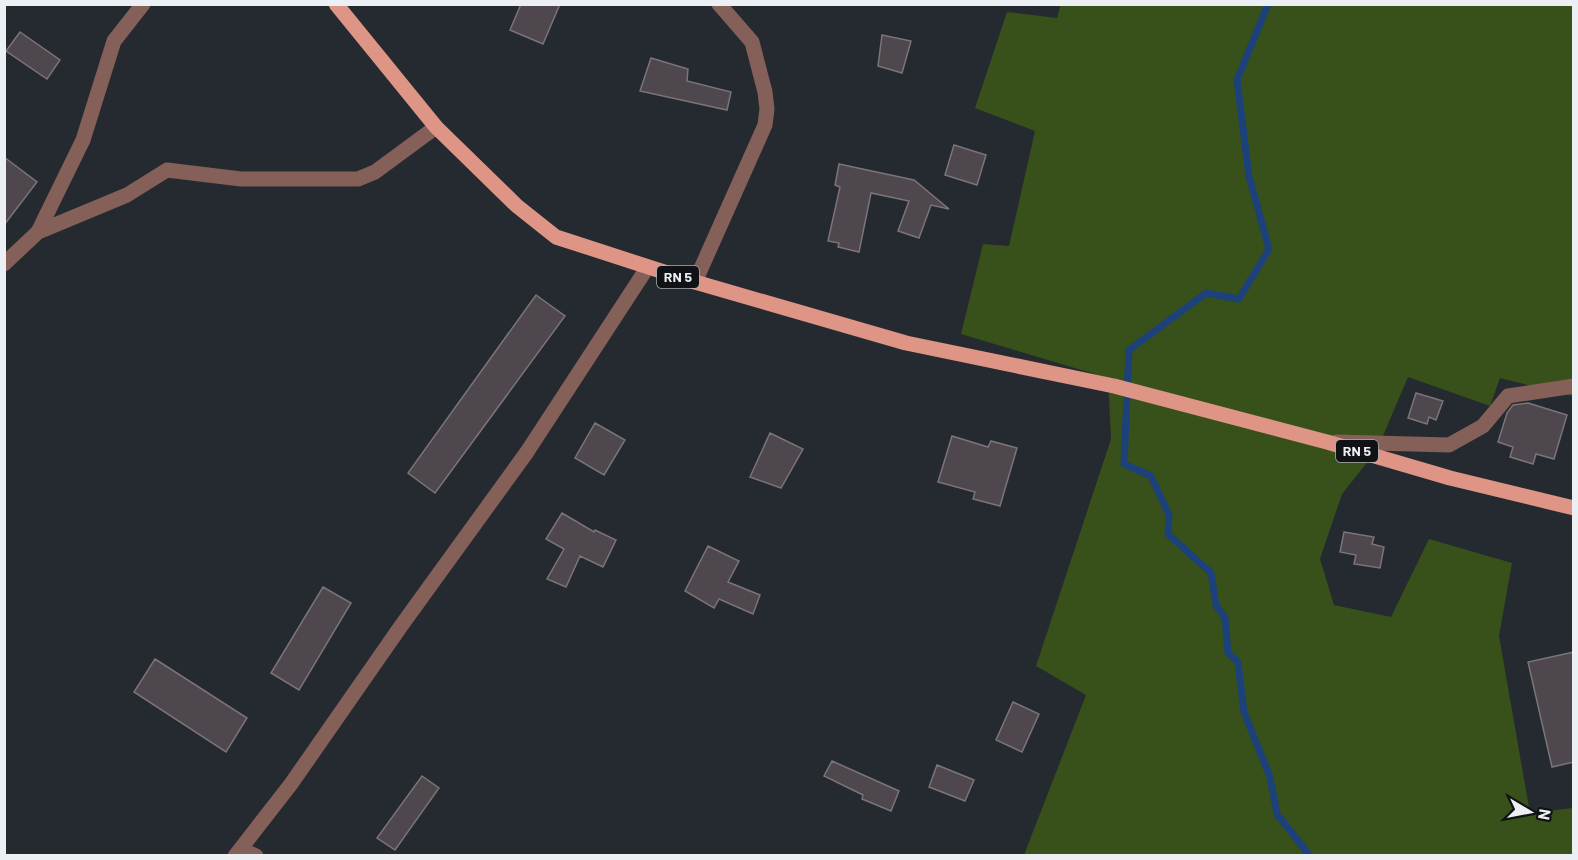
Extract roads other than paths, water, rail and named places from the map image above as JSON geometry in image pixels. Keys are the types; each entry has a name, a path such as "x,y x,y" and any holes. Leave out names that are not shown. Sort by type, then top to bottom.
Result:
{"main road":[{"name":"RN 5","path":"336,4 436,127 517,206 556,237 647,268 906,343 1114,386 1326,442 1450,478 1574,508"}],"street":[{"path":"4,264 38,232 83,140 114,41 143,4"},
{"path":"695,282 765,125 767,109 752,42 719,4"},
{"path":"38,232 127,195 166,170 241,179 358,179 375,171 436,127"},
{"path":"256,855 238,852 291,784 401,626 527,452 647,268"},
{"path":"1326,442 1449,445 1483,426 1508,396 1574,386"}],"waterway":[{"path":"1268,4 1237,80 1249,176 1269,249 1239,299 1206,293 1129,350 1124,464 1151,476 1169,515 1168,534 1211,573 1216,605 1225,618 1228,653 1238,662 1244,712 1270,777 1277,814 1310,856"}]}
